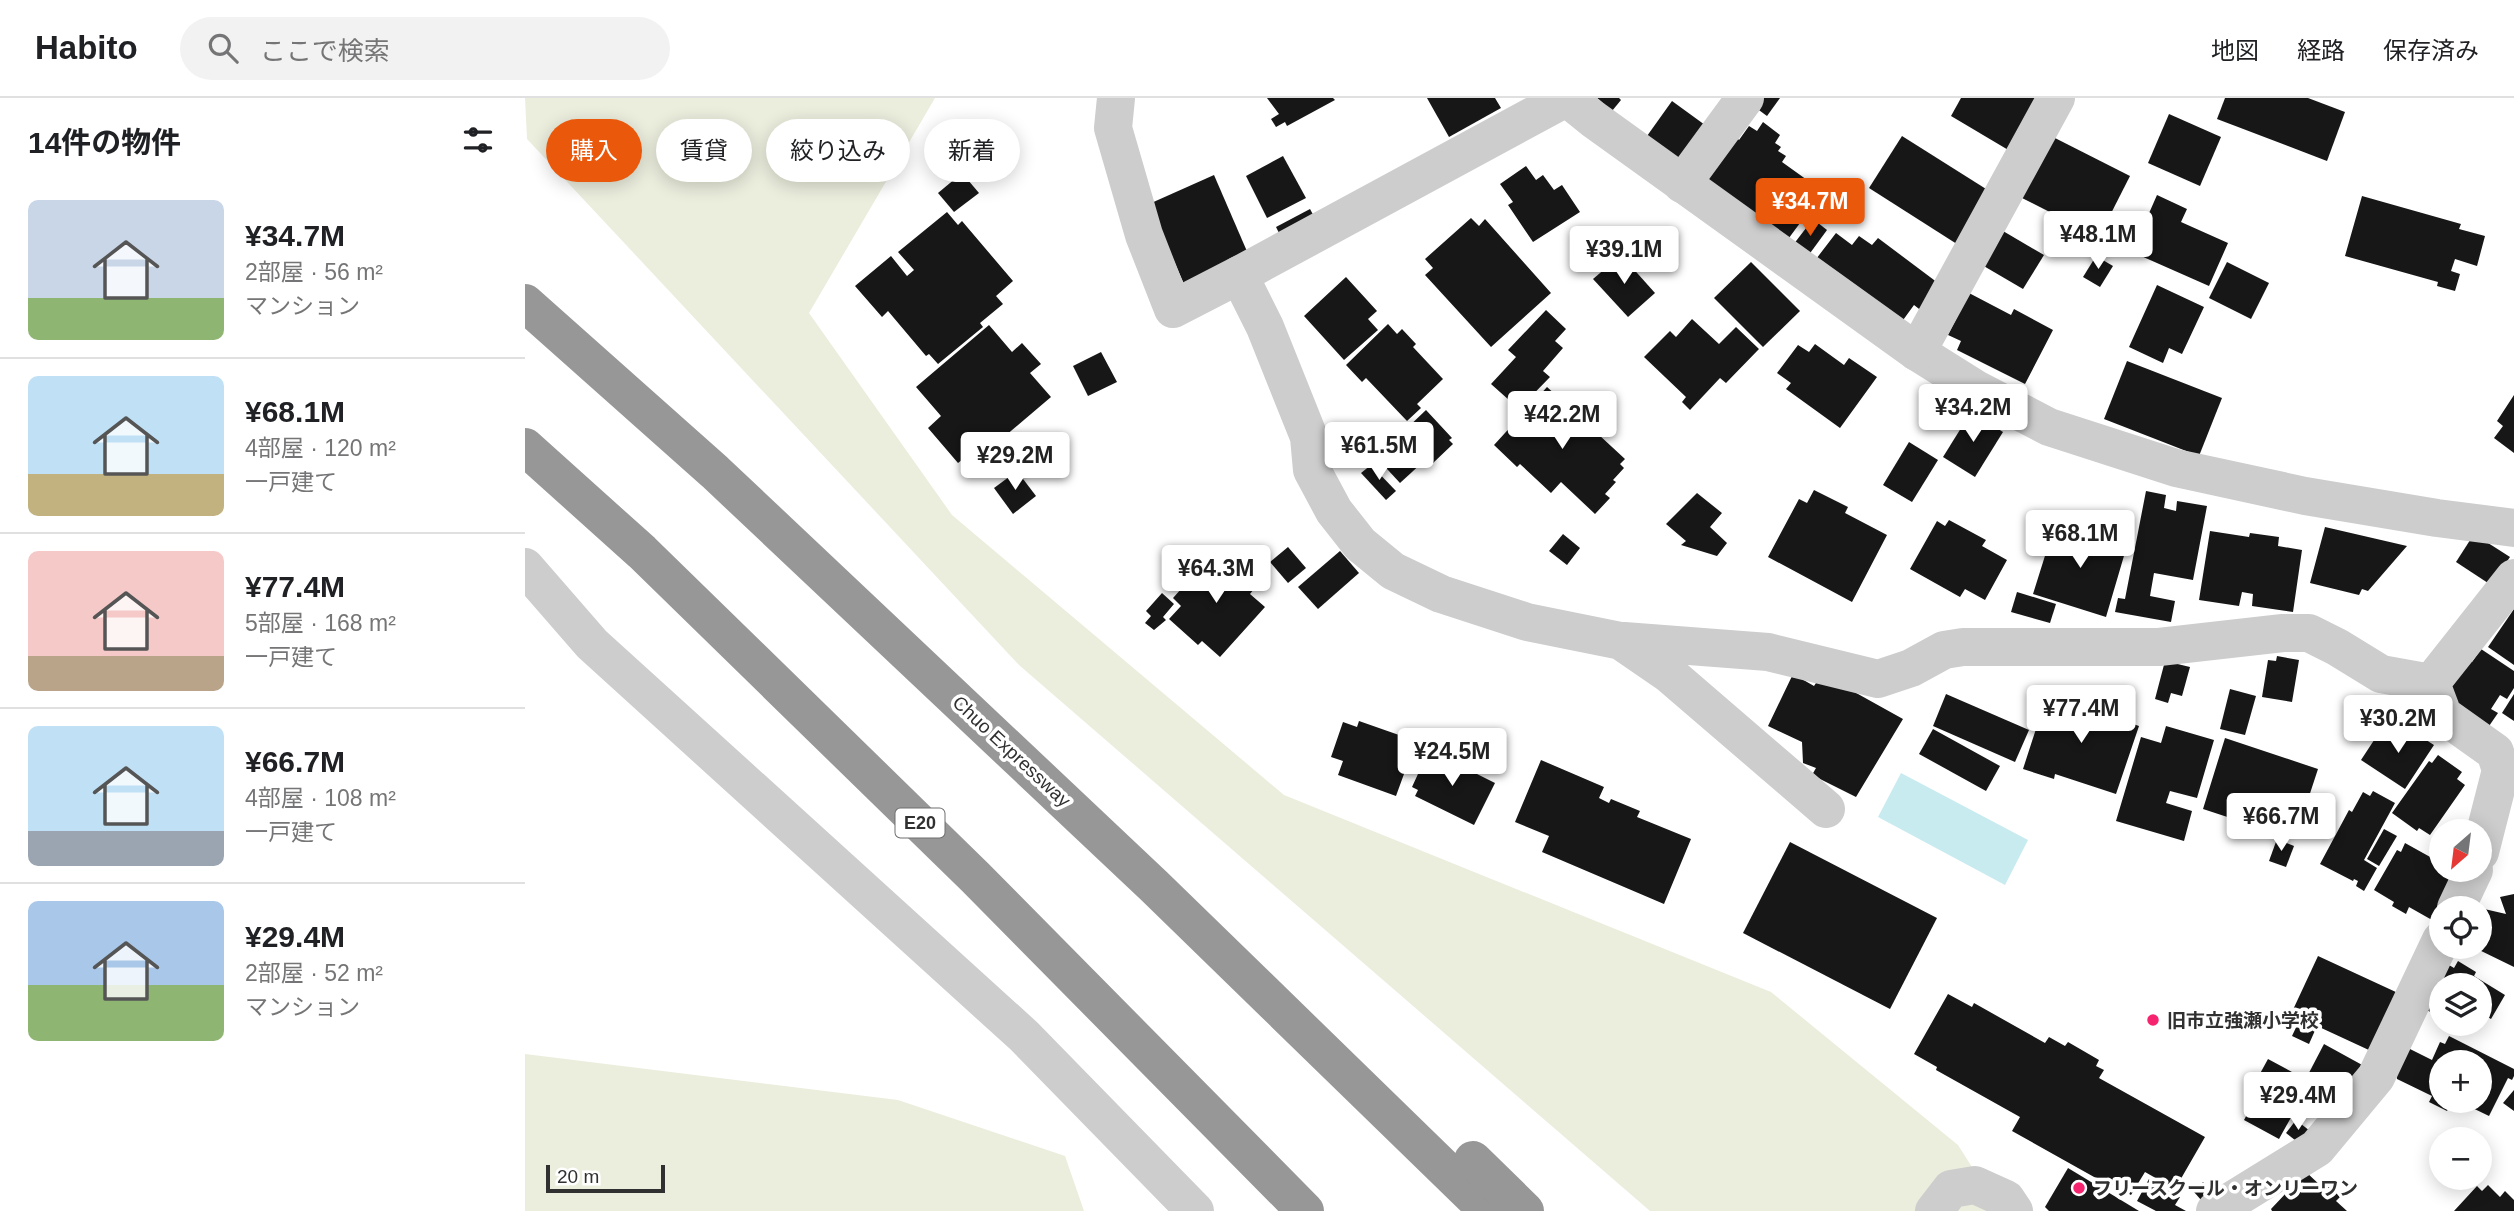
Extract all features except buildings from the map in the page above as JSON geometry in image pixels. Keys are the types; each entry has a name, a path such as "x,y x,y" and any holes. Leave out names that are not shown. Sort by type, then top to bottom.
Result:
{"highway":[{"name":"Chuo Expressway","path":"525,303 715,472 1154,886 1488,1211"},
{"name":"E20","path":"525,447 642,552 975,877 1305,1211"},
{"path":"715,472 1169,873 1525,1211"}],"street":[{"path":"1116,98 1113,128 1145,235 1173,309 1567,98 1917,352 1976,388 2049,427 2176,468 2305,496 2514,528"},
{"path":"1682,184 1745,98"},
{"path":"1917,352 2056,98"},
{"path":"1239,275 1265,327 1309,437 1312,470 1333,511 1360,544 1393,571 1441,594 1527,622 1621,641 1768,652 1878,679 1911,668 1944,650 1963,647 2159,647 2283,633 2309,633 2381,674 2431,683"},
{"path":"525,567 592,644 1024,1036 1195,1211"},
{"path":"2431,683 2514,578"},
{"path":"1621,641 1669,674 1826,809"},
{"path":"2431,683 2443,715 2494,752 2501,770 2488,819"},
{"path":"2215,1211 2317,1148 2376,1077 2432,959"},
{"path":"1934,1211 1951,1189 1975,1185 2005,1199 2014,1211"}],"green space":[{"path":"525,98 935,98 910,141 910,119 766,119 766,182 886,182 809,313 952,515 1284,795 1771,992 1958,1145 2000,1211 1650,1211 1019,665 567,182 642,182 642,119 546,119 546,159 527,139"},
{"path":"525,1054 898,1100 1065,1156 1084,1211 525,1211"}],"water":[{"path":"1901,773 2028,840 2005,885 1878,817"}],"place":[{"name":"旧市立強瀬小学校","path":"2153,1020"},
{"name":"フリースクール・オンリーワン","path":"2079,1188"}]}
